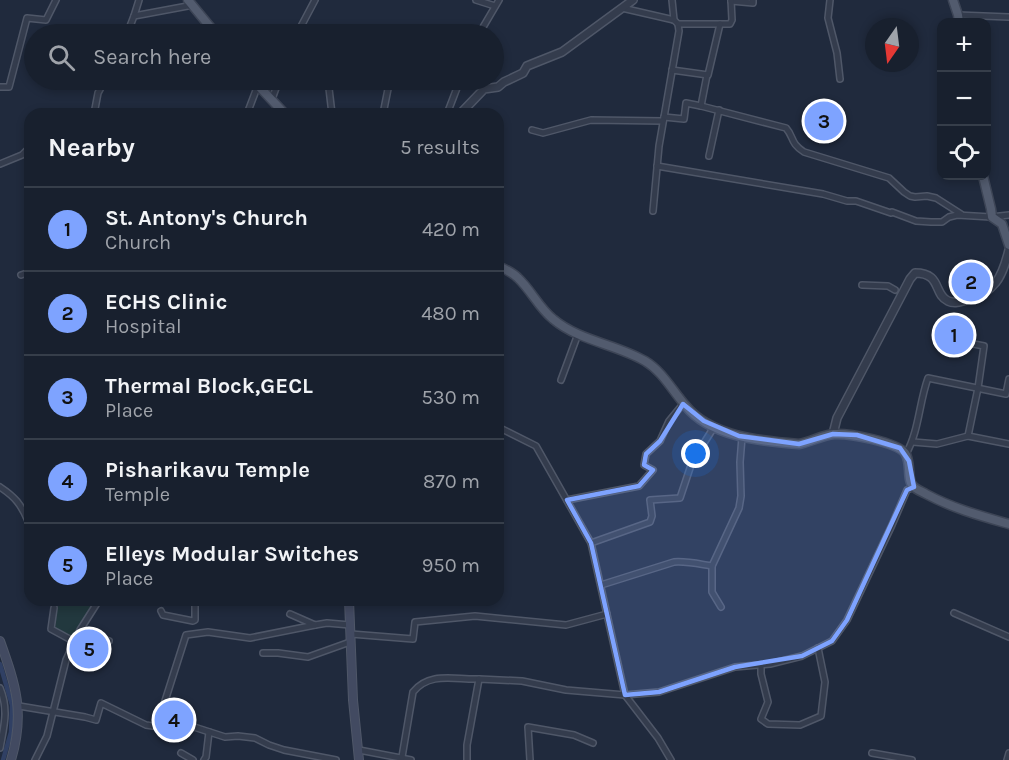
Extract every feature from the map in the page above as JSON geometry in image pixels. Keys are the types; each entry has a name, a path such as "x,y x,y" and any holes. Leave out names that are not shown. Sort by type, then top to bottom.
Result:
{"main road":[{"path":"952,0 959,18"},
{"path":"190,2 208,24"},
{"path":"264,90 280,108"},
{"path":"984,180 992,217 1002,224 1009,245"},
{"path":"504,269 516,276 554,320 578,334 644,361 654,368 671,386 686,408 714,427 742,437 799,444 833,434 858,435 900,448 909,461 911,483 914,487 969,512 1009,524"},
{"path":"349,606 353,700 360,760"},
{"path":"0,641 16,688 19,706 18,727 11,760"}],"street":[{"path":"25,24 27,18 46,20 56,0"},
{"path":"131,24 139,0"},
{"path":"302,24 315,0"},
{"path":"476,0 497,3 485,24"},
{"path":"504,82 523,73 527,66 562,52 633,0"},
{"path":"653,211 657,166 679,31 672,0"},
{"path":"622,8 676,22 730,24 732,20 731,1 753,3 753,0"},
{"path":"830,0 828,18 837,53 840,79"},
{"path":"134,16 190,2"},
{"path":"976,18 1009,16"},
{"path":"701,106 706,75 708,75 720,24"},
{"path":"0,87 9,87 24,30"},
{"path":"672,70 706,75"},
{"path":"95,108 100,90"},
{"path":"249,108 254,90"},
{"path":"272,99 275,90"},
{"path":"329,90 331,108"},
{"path":"384,108 388,90"},
{"path":"449,108 456,90"},
{"path":"466,108 483,90"},
{"path":"532,130 543,132 591,120 684,119 686,103 786,128 794,144 804,152 889,178 910,196 936,198 962,215"},
{"path":"709,156 719,110"},
{"path":"0,164 24,153"},
{"path":"657,166 823,194 847,201 856,201 917,221 942,222 952,216 962,215 992,217 1009,215"},
{"path":"833,434 837,418 915,273 924,273 931,277 944,298 956,303 988,291 1003,272 1009,250"},
{"path":"862,285 888,286 895,290"},
{"path":"561,381 578,334"},
{"path":"958,341 984,346 968,436"},
{"path":"906,454 913,442 920,404 928,378 1006,394 1009,378"},
{"path":"567,500 639,486 653,470 644,465 646,454 660,441 669,421 683,404"},
{"path":"591,543 650,522 652,516 650,500 680,498 692,462 714,427"},
{"path":"504,430 536,446 591,543 625,695 658,738 671,760"},
{"path":"913,442 937,444 968,436 1009,444"},
{"path":"721,607 712,592 712,566 739,508 742,437"},
{"path":"0,487 13,496 24,512"},
{"path":"402,757 413,692 419,686 438,678 522,681 566,690 625,695 659,692 735,667 771,664 802,656 832,641 847,620 907,489 914,487"},
{"path":"601,585 674,562 686,561 712,566"},
{"path":"35,760 47,736 66,660 95,606"},
{"path":"161,611 163,615 193,621 195,620 195,606"},
{"path":"54,608 51,628 75,642"},
{"path":"954,613 1009,637"},
{"path":"290,614 315,625"},
{"path":"263,653 308,657 350,638 413,639 414,622 475,616 566,625 607,614"},
{"path":"158,726 186,634 208,632 250,638 327,623 350,625"},
{"path":"79,634 109,641"},
{"path":"761,665 768,702 761,719 768,724 800,725 821,716 825,682 818,648"},
{"path":"467,760 467,745 478,679"},
{"path":"0,688 5,700 5,722 0,748"},
{"path":"19,706 96,720 101,703 146,725 166,728 194,727 225,737 255,738 284,750 336,760"},
{"path":"530,760 528,728 574,735 593,743"},
{"path":"204,760 209,732"},
{"path":"359,750 411,760"},
{"path":"181,753 193,760"},
{"path":"872,753 912,760"},
{"path":"1007,760 1009,753"}],"highlighted area":[{"path":"683,404 704,421 739,436 799,444 833,434 857,435 900,448 909,461 914,487 907,490 847,620 832,641 802,656 735,667 659,692 625,695 591,543 567,500 639,486 653,470 644,465 646,454 660,441"}],"green space":[{"path":"57,606 94,606 74,640 55,628"}],"waterway":[{"path":"0,664 12,705 11,732 3,760"}],"place":[{"name":"Thermal Block,GECL","path":"824,121"},
{"name":"ECHS Clinic","path":"971,282"},
{"name":"St. Antony's Church","path":"954,335"},
{"name":"Elleys Modular Switches","path":"89,649"},
{"name":"Pisharikavu Temple","path":"174,720"}]}
